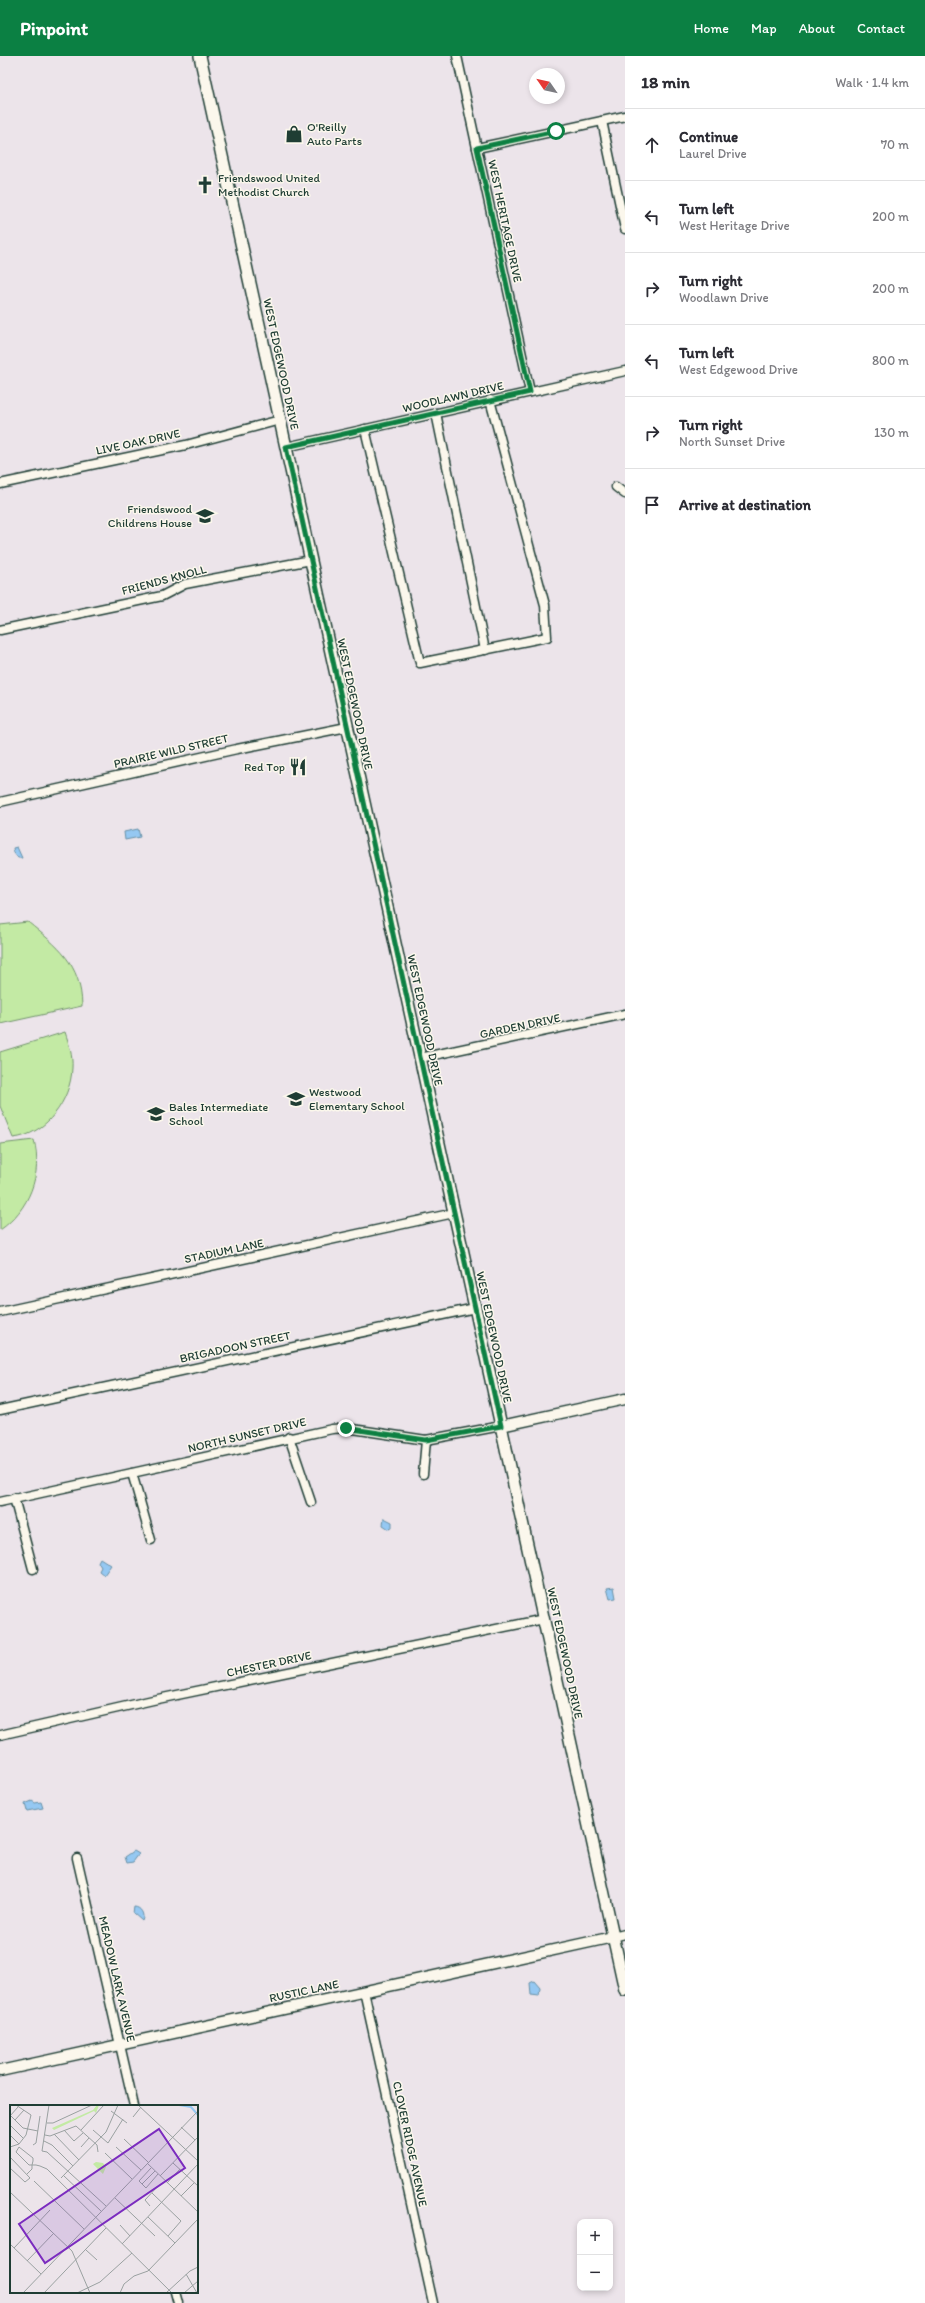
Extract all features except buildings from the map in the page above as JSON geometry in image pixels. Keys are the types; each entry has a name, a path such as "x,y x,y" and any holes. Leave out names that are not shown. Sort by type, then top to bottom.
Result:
{"main road":[{"name":"WEST EDGEWOOD DRIVE","path":"200,56 625,1990"}],"street":[{"name":"WEST HERITAGE DRIVE","path":"457,56 530,392"},
{"path":"477,148 625,116"},
{"path":"602,121 625,229"},
{"name":"WOODLAWN DRIVE","path":"286,447 490,400 625,371"},
{"path":"366,429 420,663 547,637 545,605 490,400"},
{"path":"436,413 484,650"},
{"name":"LIVE OAK DRIVE","path":"0,484 186,444 280,420"},
{"path":"616,487 625,494"},
{"name":"FRIENDS KNOLL","path":"0,630 162,596 185,584 311,560"},
{"name":"PRAIRIE WILD STREET","path":"0,802 347,726"},
{"name":"GARDEN DRIVE","path":"420,1058 625,1014"},
{"name":"STADIUM LANE","path":"0,1312 454,1213"},
{"name":"BRIGADOON STREET","path":"0,1410 475,1308"},
{"path":"501,1426 625,1399"},
{"name":"NORTH SUNSET DRIVE","path":"0,1502 289,1438 346,1428 426,1440 501,1426"},
{"path":"289,1438 311,1502"},
{"path":"423,1474 426,1440"},
{"path":"132,1473 151,1540"},
{"path":"14,1498 33,1569"},
{"name":"CHESTER DRIVE","path":"0,1735 153,1700 544,1619"},
{"name":"MEADOW LARK AVENUE","path":"77,1858 134,2105"},
{"path":"614,1937 625,1934"},
{"name":"RUSTIC LANE","path":"0,2071 120,2047 205,2025 614,1937"},
{"name":"CLOVER RIDGE AVENUE","path":"364,1991 433,2303"},
{"path":"175,2293 178,2303"}],"green space":[{"path":"28,922 58,948 66,957 77,978 81,991 82,1006 0,1024 0,925"},
{"path":"65,1032 71,1054 72,1068 71,1080 62,1103 46,1123 25,1135 13,1138 0,1106 0,1052"},
{"path":"34,1140 37,1166 31,1190 26,1202 19,1212 0,1230 0,1144"}],"water":[{"path":"138,829 140,837 125,840 124,832"},
{"path":"17,847 22,858 18,858 14,853 13,848"},
{"path":"384,1518 392,1522 392,1528 389,1529 383,1525"},
{"path":"100,1558 111,1565 104,1575 99,1571 101,1567 98,1562"},
{"path":"614,1587 616,1598 610,1599 607,1588"},
{"path":"32,1801 35,1803 41,1802 43,1808 27,1811 25,1804"},
{"path":"134,1851 139,1854 133,1862 127,1863 125,1857"},
{"path":"134,1907 139,1908 142,1912 142,1921 133,1913"},
{"path":"534,1981 540,1988 539,1996 531,1995 530,1983"}],"place":[{"name":"O'Reilly Auto Parts","path":"294,134"},
{"name":"Friendswood United Methodist Church","path":"205,185"},
{"name":"Friendswood Childrens House","path":"205,516"},
{"name":"Red Top","path":"298,767"},
{"name":"Westwood Elementary School","path":"296,1099"},
{"name":"Bales Intermediate School","path":"156,1114"}],"route":[{"path":"346,1428 426,1440 501,1426 286,447 530,392 477,148 556,131"}]}
